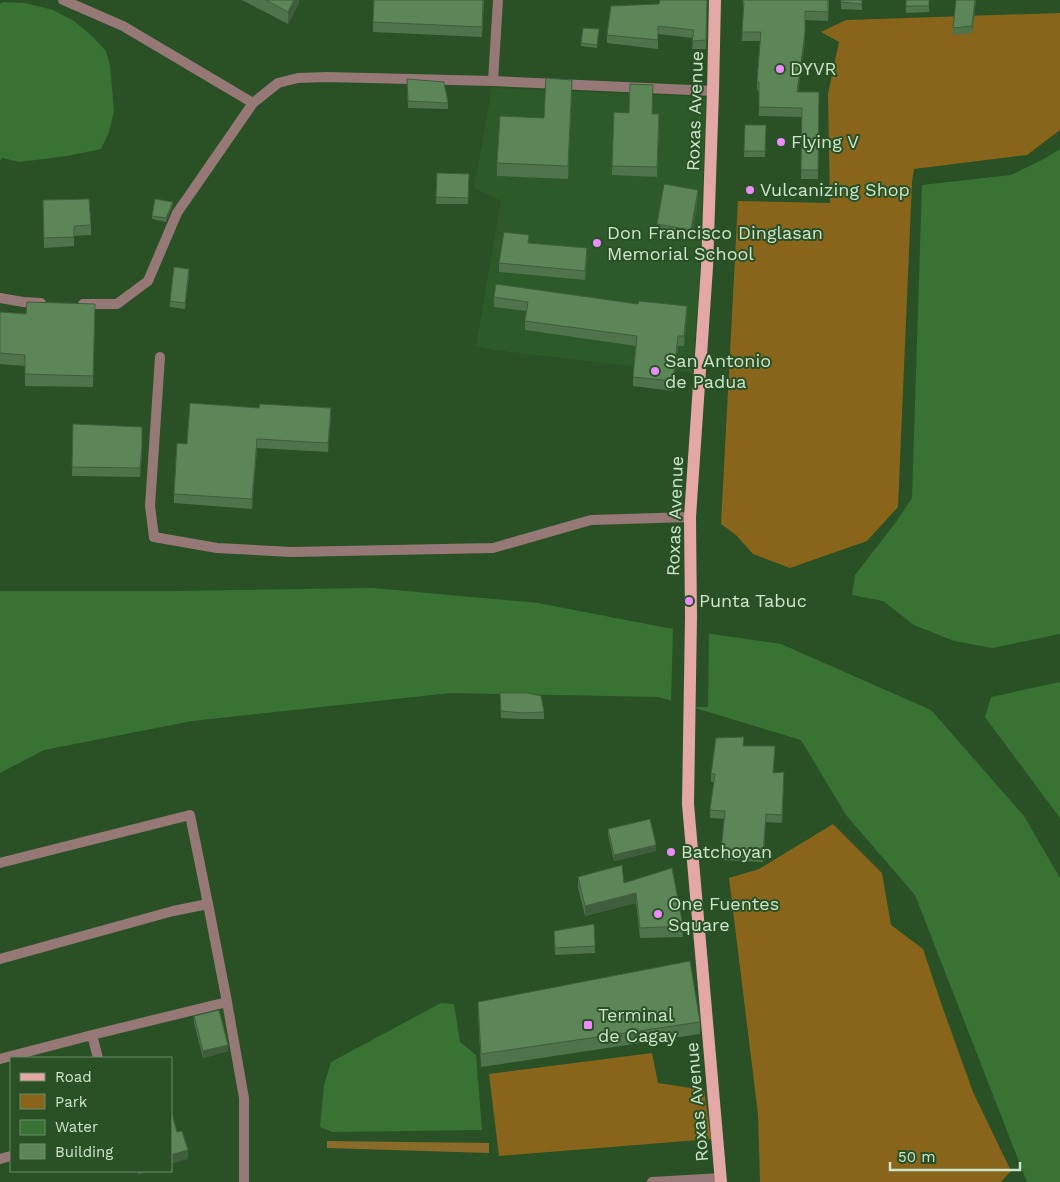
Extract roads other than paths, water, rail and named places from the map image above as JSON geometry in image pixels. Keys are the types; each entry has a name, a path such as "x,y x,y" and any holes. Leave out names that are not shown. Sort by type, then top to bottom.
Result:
{"main road":[{"name":"Roxas Avenue","path":"715,0 706,267 690,517 691,617 688,804 721,1180"}],"street":[{"path":"63,0 123,26 253,103"},
{"path":"494,81 498,0"},
{"path":"70,303 117,304 148,281 176,214 253,103 278,83 298,78 494,81 713,91"},
{"path":"0,298 23,302 52,303"},
{"path":"160,357 150,506 154,537 217,548 290,552 493,548 591,520 690,517"},
{"path":"0,863 190,814 244,1098 244,1182"},
{"path":"0,959 173,911 208,904"},
{"path":"0,1059 227,1002"},
{"path":"92,1035 98,1057"},
{"path":"652,1182 721,1180"}],"water":[{"path":"3,2 25,3 53,10 74,21 106,51 110,66 114,111 109,132 101,149 67,156 20,162 2,158 0,161 0,4"},
{"path":"1060,149 1060,634 992,648 954,641 914,625 883,601 852,595 855,575 912,498 922,185 1011,175"},
{"path":"373,588 538,603 662,627 781,644 931,710 1024,816 1060,878 1060,1182 1027,1182 915,895 846,815 801,740 659,697 451,693 192,721 44,750 0,773 0,591"},
{"path":"1060,682 1060,818 985,717 991,697"},
{"path":"441,1003 454,1004 460,1042 476,1055 482,1130 332,1132 320,1127 324,1085 331,1062"}],"place":[{"name":"DYVR","path":"780,69"},
{"name":"Flying V","path":"781,142"},
{"name":"Vulcanizing Shop","path":"750,190"},
{"name":"Don Francisco Dinglasan Memorial School","path":"597,243"},
{"name":"San Antonio de Padua","path":"655,371"},
{"name":"Punta Tabuc","path":"689,601"},
{"name":"Batchoyan","path":"671,852"},
{"name":"One Fuentes Square","path":"658,914"},
{"name":"Terminal de Cagay","path":"588,1025"}]}
